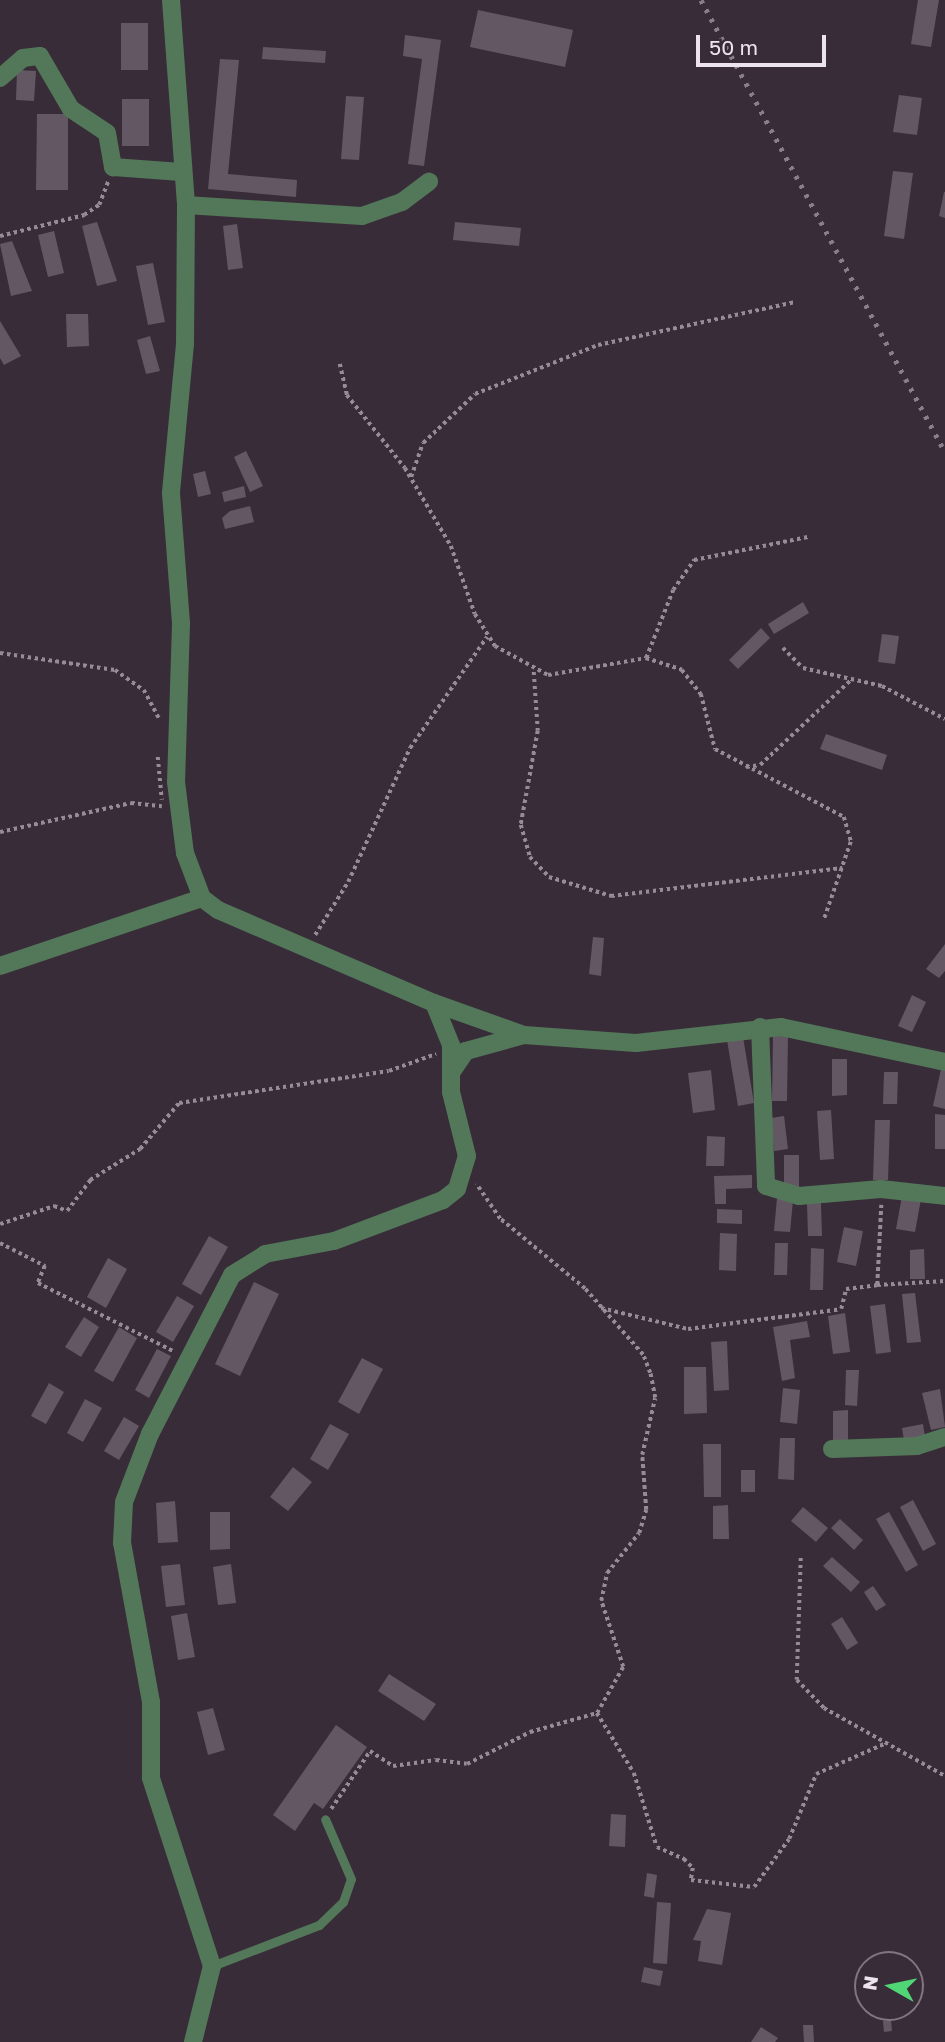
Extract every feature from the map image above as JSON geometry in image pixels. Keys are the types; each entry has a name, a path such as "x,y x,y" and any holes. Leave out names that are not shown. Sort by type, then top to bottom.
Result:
{"street":[{"path":"171,0 181,172 186,205 185,344 172,493 181,624 172,812 202,898 300,946 434,1003 524,1035 636,1043 760,1027 945,1062"},
{"path":"0,78 23,58 40,56 71,109 107,133 113,167 181,172"},
{"path":"186,205 362,216 402,202 429,182"},
{"path":"0,966 202,898"},
{"path":"193,2042 212,1966 156,1803 151,1702 122,1543 131,1478 233,1275 265,1254 334,1241 443,1200 457,1189 467,1156 451,1092 452,1062 434,1003"},
{"path":"760,1027 766,1186 799,1196 881,1189 945,1196"},
{"path":"452,1062 466,1051 524,1035"},
{"path":"832,1449 917,1446 945,1437"}],"lane":[{"path":"212,1966 319,1925 343,1902 351,1879 325,1819"}],"path":[{"path":"0,236 84,215 99,205 113,167"},
{"path":"410,480 423,443 475,394 598,345 795,302"},
{"path":"340,364 347,395 410,480 451,546 487,637 534,672 573,673 646,658 692,679 715,749 744,767 819,798 844,817 851,842 824,920"},
{"path":"646,658 673,590 694,560 808,537"},
{"path":"300,946 320,929 410,748 487,637"},
{"path":"783,649 803,668 853,678 945,719"},
{"path":"0,653 115,670 154,702 160,731"},
{"path":"534,672 538,731 521,825 530,857 549,877 611,896 842,868"},
{"path":"744,767 760,765 853,678"},
{"path":"160,748 158,795 172,812"},
{"path":"0,832 131,803 172,812"},
{"path":"0,1224 54,1206 67,1211 90,1181 141,1149 178,1104 452,1062"},
{"path":"325,1819 370,1751 393,1766 436,1760 467,1764 530,1732 597,1713 623,1667 601,1601 607,1573 639,1532 646,1510 642,1455 655,1398 643,1355 600,1308 500,1219 472,1178 467,1156"},
{"path":"877,1285 881,1189"},
{"path":"0,1244 45,1266 38,1283 189,1359"},
{"path":"600,1308 688,1329 841,1309 846,1289 945,1280"},
{"path":"801,1558 797,1680 824,1708 945,1776"},
{"path":"597,1713 634,1773 657,1847 684,1858 693,1868 691,1880 754,1887 789,1839 816,1774 884,1744"}],"building":[{"path":"918,0 939,0 931,47 911,44"},
{"path":"478,10 573,30 565,67 470,47"},
{"path":"121,23 148,23 148,70 121,70"},
{"path":"405,35 441,40 424,166 408,164 422,59 403,56"},
{"path":"263,47 326,51 325,63 262,59"},
{"path":"220,59 239,60 228,174 297,180 296,197 208,189"},
{"path":"17,70 36,71 34,101 16,100"},
{"path":"899,95 922,98 917,135 893,132"},
{"path":"346,96 364,97 359,160 341,159"},
{"path":"122,99 149,99 149,146 122,146"},
{"path":"37,114 68,114 68,190 36,190"},
{"path":"893,171 913,173 904,239 884,236"},
{"path":"945,192 945,218 939,216"},
{"path":"97,222 117,281 97,286 82,226"},
{"path":"455,222 521,228 519,246 453,240"},
{"path":"237,224 243,268 228,270 223,226"},
{"path":"54,231 64,273 48,277 38,235"},
{"path":"12,241 32,291 11,296 0,244"},
{"path":"153,263 165,322 148,325 136,266"},
{"path":"66,314 88,314 89,346 67,347"},
{"path":"0,321 21,356 4,365 0,358"},
{"path":"150,336 160,371 146,374 137,340"},
{"path":"246,451 263,486 250,492 234,457"},
{"path":"205,471 211,494 198,497 193,474"},
{"path":"244,486 246,497 224,502 222,492"},
{"path":"250,506 254,522 225,529 222,518 230,511"},
{"path":"803,602 809,613 774,634 768,624"},
{"path":"761,628 770,638 738,669 729,660"},
{"path":"882,634 899,636 895,664 878,662"},
{"path":"826,734 887,755 882,770 820,749"},
{"path":"593,937 604,938 601,976 589,974"},
{"path":"945,944 945,971 939,978 926,969"},
{"path":"912,995 926,1002 912,1032 898,1026"},
{"path":"773,1035 788,1035 787,1101 772,1101"},
{"path":"743,1037 754,1103 738,1106 727,1040"},
{"path":"832,1059 847,1059 847,1095 832,1096"},
{"path":"941,1069 945,1070 945,1109 933,1106"},
{"path":"711,1070 715,1110 693,1113 688,1073"},
{"path":"884,1072 898,1072 897,1104 883,1104"},
{"path":"831,1110 834,1159 820,1160 817,1111"},
{"path":"935,1114 945,1115 945,1149 935,1149"},
{"path":"784,1116 788,1149 774,1151 771,1118"},
{"path":"875,1120 890,1120 888,1180 873,1180"},
{"path":"707,1136 725,1137 724,1166 706,1166"},
{"path":"784,1155 799,1155 799,1189 784,1189"},
{"path":"752,1175 752,1188 726,1189 726,1204 715,1204 714,1176"},
{"path":"902,1196 921,1199 915,1232 896,1229"},
{"path":"777,1198 793,1200 790,1232 774,1231"},
{"path":"807,1203 821,1203 822,1236 808,1236"},
{"path":"717,1209 742,1210 742,1224 717,1223"},
{"path":"844,1227 863,1231 856,1266 837,1262"},
{"path":"720,1233 737,1234 736,1271 719,1270"},
{"path":"209,1236 228,1247 201,1295 182,1284"},
{"path":"775,1243 788,1243 787,1275 774,1275"},
{"path":"811,1248 824,1249 823,1290 810,1290"},
{"path":"924,1249 925,1279 910,1279 910,1250"},
{"path":"108,1258 127,1269 106,1308 87,1297"},
{"path":"254,1282 279,1294 240,1376 215,1364"},
{"path":"915,1293 921,1342 907,1343 902,1294"},
{"path":"177,1296 194,1306 173,1342 156,1332"},
{"path":"885,1304 891,1352 876,1354 870,1306"},
{"path":"845,1313 850,1352 833,1354 828,1316"},
{"path":"84,1317 99,1327 81,1357 65,1347"},
{"path":"807,1321 810,1337 790,1340 795,1378 782,1381 773,1327"},
{"path":"119,1327 137,1338 113,1382 94,1371"},
{"path":"727,1341 729,1390 714,1391 711,1342"},
{"path":"157,1349 171,1356 149,1398 135,1390"},
{"path":"362,1358 383,1369 359,1414 338,1402"},
{"path":"684,1367 706,1367 707,1413 684,1414"},
{"path":"846,1370 859,1370 857,1406 845,1405"},
{"path":"49,1383 64,1392 46,1424 31,1416"},
{"path":"783,1388 800,1390 797,1424 780,1422"},
{"path":"940,1389 945,1427 931,1430 922,1393"},
{"path":"85,1399 102,1408 83,1442 67,1433"},
{"path":"848,1410 848,1441 833,1441 833,1411"},
{"path":"124,1417 139,1426 119,1460 104,1451"},
{"path":"330,1424 349,1434 328,1470 310,1459"},
{"path":"923,1424 925,1437 904,1440 902,1428"},
{"path":"780,1438 795,1438 794,1480 778,1479"},
{"path":"703,1444 721,1444 721,1497 704,1497"},
{"path":"293,1467 312,1482 288,1511 270,1497"},
{"path":"741,1470 755,1470 755,1492 741,1492"},
{"path":"913,1500 936,1544 923,1551 900,1507"},
{"path":"175,1501 178,1542 158,1543 156,1503"},
{"path":"728,1505 729,1539 713,1539 713,1506"},
{"path":"803,1507 828,1528 816,1542 791,1521"},
{"path":"210,1512 230,1512 230,1549 210,1550"},
{"path":"889,1512 918,1565 906,1572 876,1519"},
{"path":"840,1519 863,1540 854,1550 831,1528"},
{"path":"832,1557 860,1582 851,1592 823,1566"},
{"path":"180,1564 185,1605 166,1607 161,1566"},
{"path":"231,1564 236,1603 218,1605 213,1567"},
{"path":"873,1586 886,1605 876,1611 864,1592"},
{"path":"187,1613 195,1657 178,1660 171,1616"},
{"path":"842,1617 858,1643 847,1650 831,1624"},
{"path":"389,1674 436,1704 424,1721 378,1691"},
{"path":"213,1708 225,1750 208,1755 197,1712"},
{"path":"336,1725 367,1747 323,1809 314,1803 295,1831 273,1815"},
{"path":"611,1814 626,1815 625,1847 609,1846"},
{"path":"647,1873 657,1875 654,1898 644,1896"},
{"path":"657,1902 671,1903 667,1964 653,1963"},
{"path":"707,1909 731,1913 722,1965 698,1961 701,1941 693,1940"},
{"path":"644,1967 663,1971 660,1986 641,1982"},
{"path":"883,2021 891,2021 892,2031 884,2032"},
{"path":"803,2025 813,2025 814,2042 804,2042"},
{"path":"761,2027 778,2038 775,2042 751,2042"}],"railway":[{"path":"701,0 945,452"}]}
